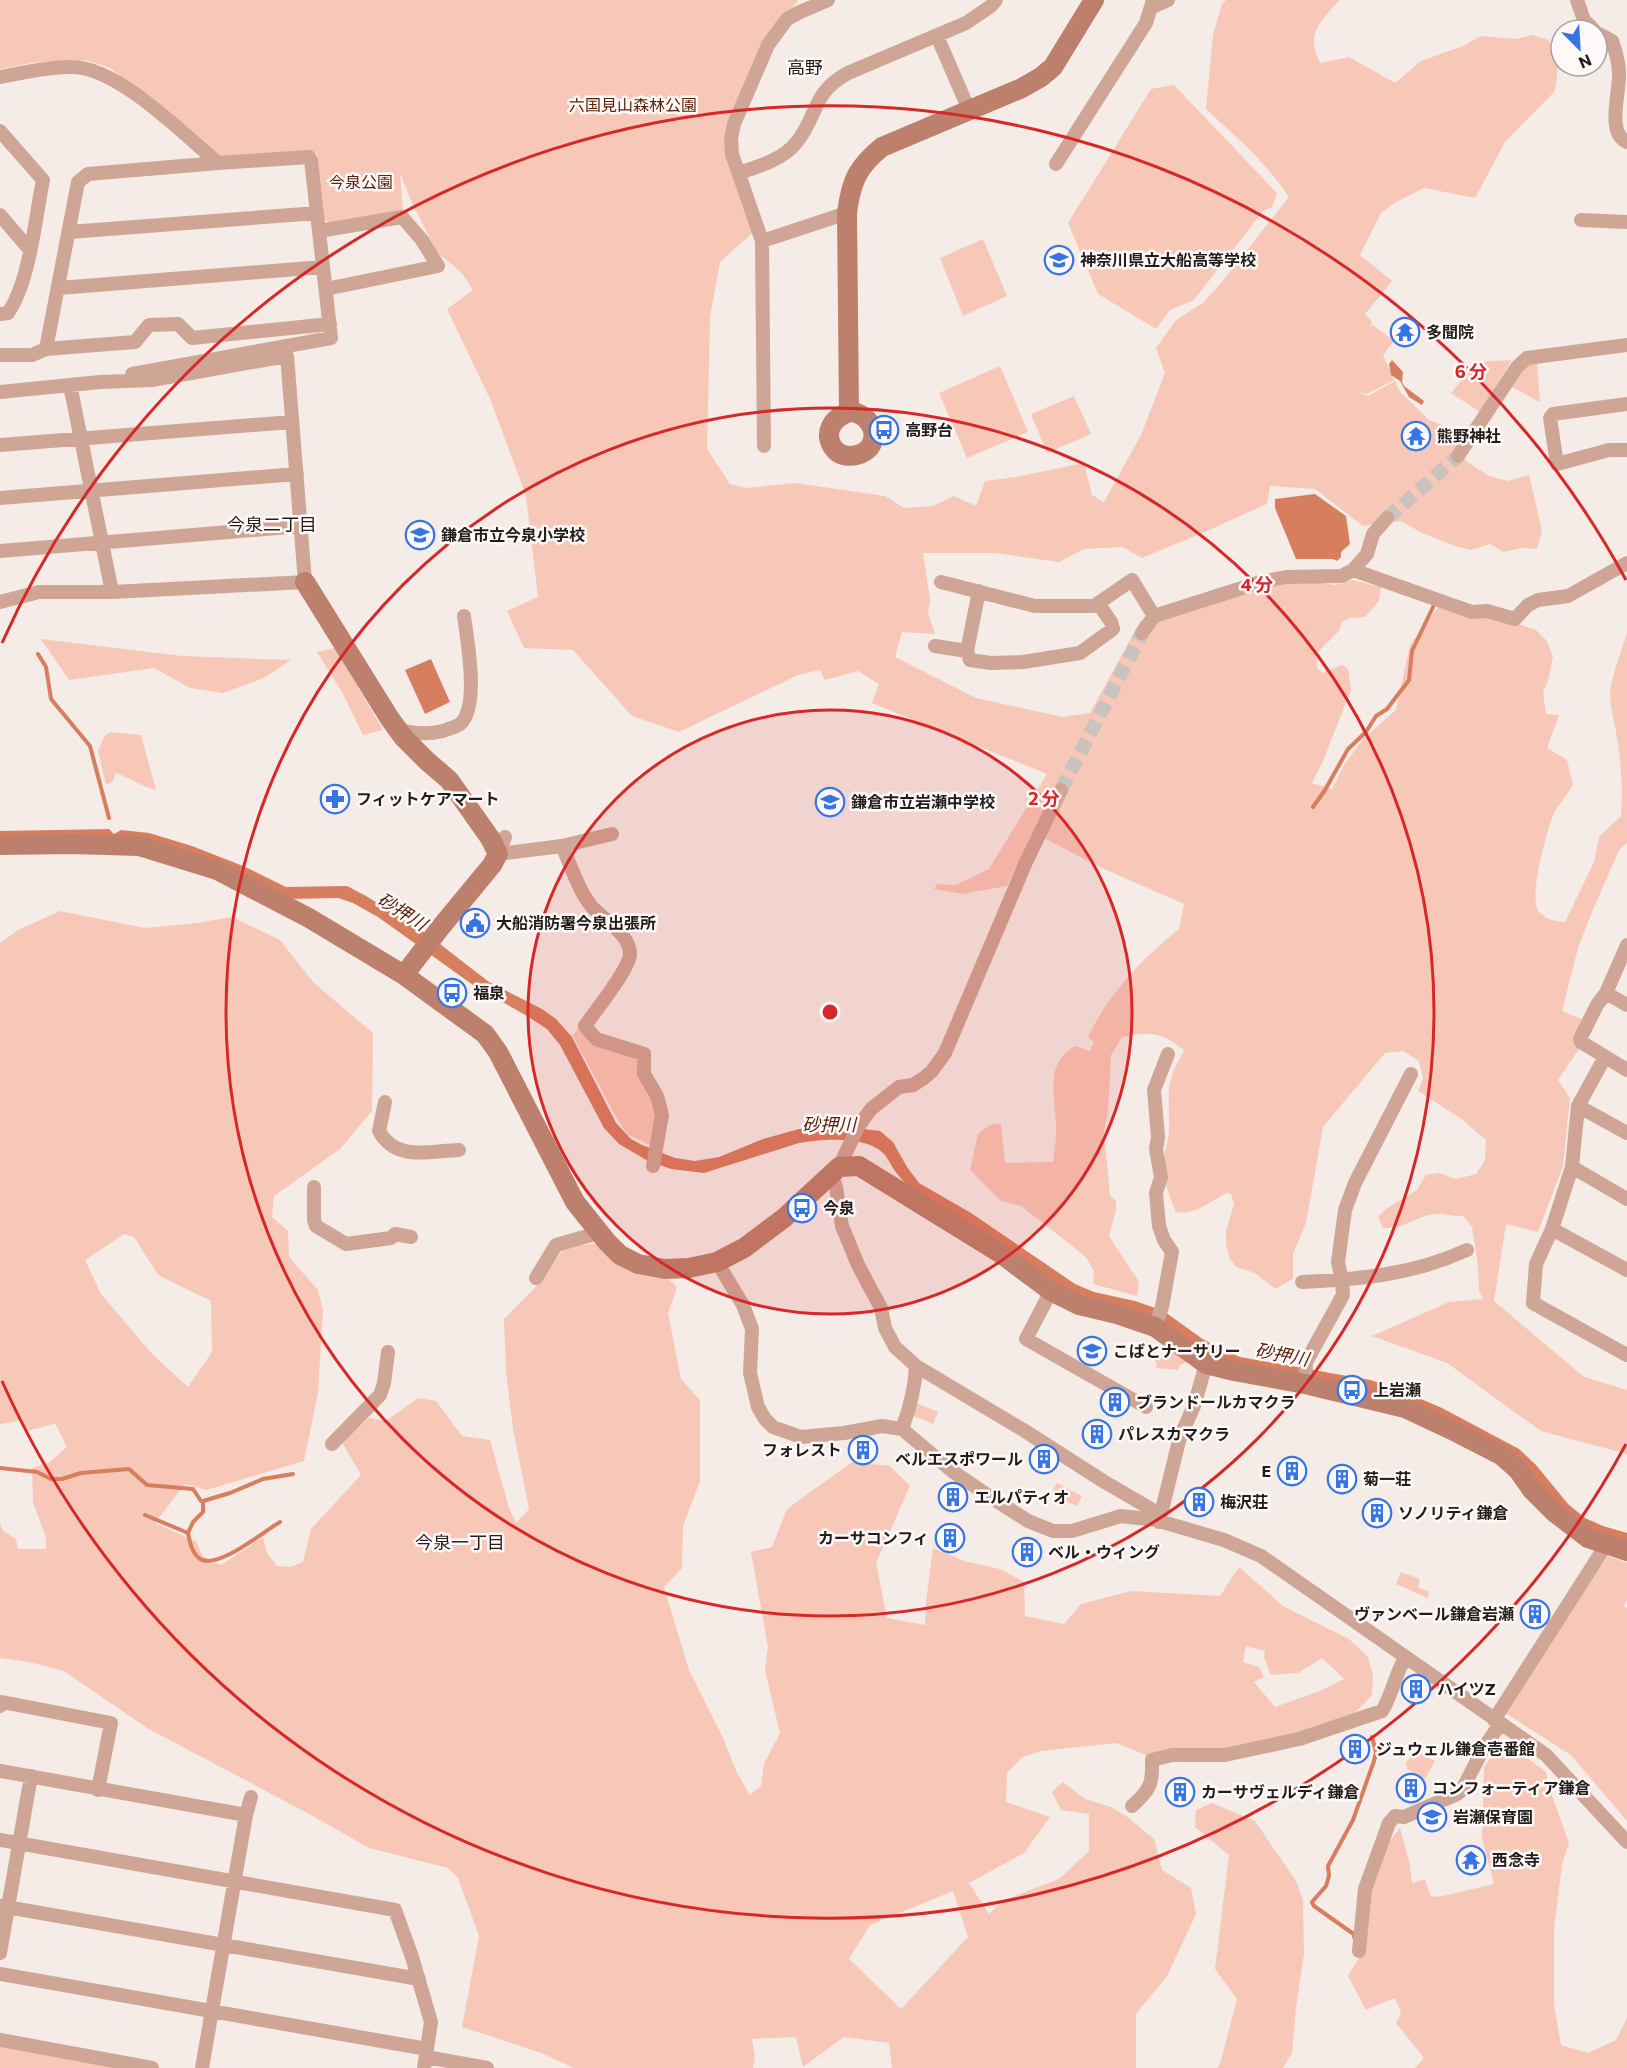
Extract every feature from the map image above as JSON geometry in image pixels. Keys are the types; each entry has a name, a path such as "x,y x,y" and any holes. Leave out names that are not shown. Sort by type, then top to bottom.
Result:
{"street":[{"path":"764,446 762,241 732,154 731,139 734,124 768,45 787,19 828,0"},
{"path":"739,173 771,162 796,143 820,96 830,84 848,73 937,36 979,15 996,0"},
{"path":"849,412 847,213 853,182 859,169 882,147 1022,88 1041,77 1053,67 1095,0"},
{"path":"1056,165 1146,23 1152,4 1168,0"},
{"path":"1577,0 1583,18"},
{"path":"937,36 969,110"},
{"path":"1609,39 1612,41 1616,52 1619,75 1615,123 1617,134 1621,140 1627,142"},
{"path":"0,77 73,67 101,73 116,80 136,95 218,163"},
{"path":"0,131 43,180 30,250 17,299 3,310"},
{"path":"0,392 99,381 331,338 309,157 88,174 78,182 46,349"},
{"path":"69,232 317,213"},
{"path":"762,241 847,213"},
{"path":"0,215 30,250"},
{"path":"319,231 402,217 422,240 438,266 326,289"},
{"path":"1581,220 1627,222"},
{"path":"59,288 323,267"},
{"path":"0,355 32,354 46,349 135,342 149,325 178,324 192,338 330,324"},
{"path":"1458,456 1517,367 1527,358 1627,345"},
{"path":"99,381 152,380 287,356 305,582 397,729 427,761 449,780 490,838 501,845 562,846 612,834"},
{"path":"69,385 112,592"},
{"path":"1627,404 1553,414 1550,418 1557,464 1609,450 1627,450"},
{"path":"0,445 292,422"},
{"path":"0,498 297,474"},
{"path":"1142,633 1154,615 1261,582 1287,577 1342,576 1353,570 1368,554 1373,534 1387,518"},
{"path":"0,551 301,525"},
{"path":"1353,570 1472,612 1487,611 1515,619 1528,605 1538,600 1568,596 1627,563"},
{"path":"941,582 1035,606 1094,606 1132,580 1154,615"},
{"path":"0,602 39,592 112,592 305,582"},
{"path":"979,591 967,651 970,660 991,663 1023,662 1080,653 1113,629 1098,603"},
{"path":"397,729 417,734 432,734 460,724 468,714 472,696 464,616"},
{"path":"935,646 967,651"},
{"path":"0,845 139,846 217,870 309,918 404,975 485,1034 498,1052 576,1202 598,1233 629,1261 665,1269 689,1268 717,1262 744,1248 766,1231 835,1171 871,1109 899,1087 913,1085 932,1071 945,1053 1026,862 1061,790"},
{"path":"404,975 492,866 501,845"},
{"path":"562,846 592,907 614,928 628,947 630,956 626,967 585,1026 596,1039 644,1054 644,1074 657,1096 662,1116 653,1166"},
{"path":"1627,945 1606,993 1597,1005 1580,1039 1581,1042 1627,1070"},
{"path":"1606,993 1627,1005"},
{"path":"1156,1325 1162,1307 1172,1252 1159,1226 1156,1193 1161,1177 1155,1149 1158,1137 1154,1090 1168,1054"},
{"path":"1605,1057 1578,1106 1572,1167 1552,1229 1536,1264 1533,1303 1627,1355"},
{"path":"1305,1382 1306,1364 1343,1295 1338,1262 1345,1210 1355,1183 1411,1074"},
{"path":"385,1102 379,1131 391,1146 402,1152 459,1150"},
{"path":"1578,1106 1627,1133"},
{"path":"835,1171 859,1166 1000,1253 1051,1291 1079,1305 1156,1325 1206,1364 1234,1371 1305,1382 1405,1408 1501,1455 1518,1470 1532,1490 1554,1512 1588,1538 1627,1551"},
{"path":"1572,1167 1627,1199"},
{"path":"835,1171 842,1226 881,1308 885,1328 895,1347 916,1366 1151,1509 1158,1521"},
{"path":"314,1187 316,1226 346,1244 391,1238 395,1234 411,1237"},
{"path":"1552,1229 1627,1270"},
{"path":"536,1278 556,1245 598,1233"},
{"path":"1302,1282 1342,1280 1421,1268 1467,1250"},
{"path":"717,1262 743,1305 752,1329 750,1373 758,1407 773,1427 801,1437 844,1433 882,1426 902,1429 952,1471 989,1496 1028,1521 1053,1531 1071,1531 1121,1516 1158,1521 1224,1540 1261,1556 1546,1755 1627,1842"},
{"path":"1051,1291 1026,1339 1146,1407"},
{"path":"332,1444 380,1395 388,1352"},
{"path":"1158,1521 1180,1437 1194,1406 1206,1364"},
{"path":"902,1429 915,1388 916,1366"},
{"path":"1359,1952 1365,1889 1389,1823 1395,1816 1404,1817 1462,1790 1497,1722 1606,1545"},
{"path":"1132,1806 1150,1786 1152,1760 1173,1755 1225,1755 1299,1739 1382,1711 1388,1702 1398,1669 1405,1658"},
{"path":"0,1706 3,1702 111,1723 98,1790"},
{"path":"0,1771 246,1815"},
{"path":"0,1953 4,1906 19,1844 31,1776"},
{"path":"202,2068 251,1797"},
{"path":"0,1840 394,1910 419,1979 430,2022 425,2058"},
{"path":"4,1906 419,1979"},
{"path":"0,1974 212,2012 425,2058 487,2068"},
{"path":"0,2040 130,2066 152,2068"}],"green space":[{"path":"0,0 798,0 768,45 731,139 758,228 720,262 710,317 707,449 730,484 746,488 795,483 885,496 904,508 933,506 954,496 976,506 985,481 1084,463 1092,495 1104,502 1141,435 1165,373 1156,348 1176,320 1203,303 1221,283 1289,197 1260,160 1206,109 1213,35 1222,4 1226,0 1339,0 1317,28 1314,44 1320,63 1349,57 1395,83 1421,61 1463,46 1481,36 1516,39 1532,35 1549,40 1549,78 1557,78 1555,91 1505,142 1475,198 1424,188 1381,213 1360,255 1392,281 1366,313 1363,311 1372,322 1370,327 1373,325 1394,341 1383,355 1394,380 1367,394 1356,391 1368,396 1395,381 1400,392 1429,420 1444,426 1458,446 1462,457 1469,463 1489,476 1508,481 1529,475 1542,531 1537,549 1521,548 1503,552 1490,544 1471,550 1422,533 1401,521 1363,526 1315,489 1270,486 1267,504 1142,558 1122,547 1084,549 1059,562 995,553 923,553 930,600 928,613 935,634 902,632 895,657 976,698 1063,717 1090,713 1141,620 1154,619 1266,586 1305,581 1336,585 1352,580 1381,587 1379,601 1365,617 1349,618 1342,622 1339,631 1316,654 1317,668 1323,673 1342,665 1348,669 1351,690 1312,783 1332,789 1344,765 1364,738 1396,710 1410,645 1441,603 1492,615 1536,630 1547,641 1553,656 1548,681 1543,692 1546,714 1559,715 1547,748 1567,760 1573,785 1550,824 1539,866 1536,905 1545,917 1565,922 1594,862 1599,837 1621,816 1620,763 1610,692 1627,633 1627,843 1619,850 1578,948 1562,1011 1582,1019 1575,1036 1581,1046 1558,1080 1570,1098 1563,1166 1538,1232 1506,1224 1494,1301 1584,1377 1627,1390 1627,1454 1541,1431 1447,1363 1372,1336 1449,1302 1483,1299 1479,1290 1472,1227 1463,1216 1434,1214 1391,1228 1383,1228 1378,1217 1386,1209 1417,1190 1426,1175 1439,1173 1456,1179 1476,1174 1485,1160 1486,1140 1460,1118 1418,1091 1423,1078 1419,1061 1403,1051 1385,1053 1323,1127 1306,1223 1293,1254 1293,1279 1275,1289 1255,1273 1236,1267 1229,1257 1226,1231 1234,1204 1231,1194 1226,1193 1190,1212 1176,1212 1171,1199 1163,1165 1169,1134 1169,1089 1173,1072 1184,1050 1155,1034 1122,1037 1111,1055 1108,1111 1104,1131 1110,1196 1116,1201 1109,1236 1139,1282 1137,1296 1093,1284 1094,1271 1086,1257 1021,1206 1001,1201 970,1170 978,1134 991,1125 1001,1124 1005,1163 1053,1162 1056,1141 1054,1083 1059,1062 1075,1046 1090,1051 1094,1042 1088,1037 1096,1021 1128,978 1152,952 1179,929 1184,904 1102,868 1044,838 1052,793 1007,886 962,894 934,889 937,884 956,885 989,869 1047,774 872,703 879,684 858,671 825,680 820,670 798,675 679,732 632,716 573,650 524,648 507,611 538,597 526,496 491,401 447,309 473,290 462,273 437,252 400,173 403,211 330,224 325,219 317,153 220,157 110,68 86,60 31,63 0,69"},
{"path":"1174,85 1277,193 1272,207 1263,211 1194,300 1170,310 1156,329 1098,294 1068,223 1151,89"},
{"path":"983,239 1007,296 963,316 940,258"},
{"path":"1512,360 1480,412 1451,393 1476,362"},
{"path":"1537,362 1540,402 1512,387 1527,363"},
{"path":"1000,366 1028,432 967,458 939,393"},
{"path":"1074,396 1091,434 1047,453 1031,414"},
{"path":"41,639 182,656 291,660 264,678 223,693 190,688 154,668 69,680"},
{"path":"335,648 383,730 363,735 342,692 317,652"},
{"path":"111,732 141,735 156,790 116,773 113,781 106,785 98,751 105,735"},
{"path":"60,911 145,928 232,917 280,940 314,983 373,1033 372,1111 340,1149 274,1196 272,1217 288,1231 289,1257 318,1290 323,1310 318,1393 304,1461 206,1490 185,1484 155,1523 197,1542 202,1556 221,1565 263,1537 267,1553 277,1566 291,1567 303,1562 311,1529 361,1475 341,1441 369,1418 386,1421 418,1398 436,1401 462,1436 490,1440 509,1508 516,1523 529,1509 513,1429 506,1371 504,1319 534,1289 565,1247 618,1241 659,1270 677,1287 668,1313 681,1379 700,1400 700,1481 683,1526 682,1568 664,1587 689,1670 723,1738 737,1773 750,1795 761,1786 764,1764 780,1733 765,1670 768,1647 751,1552 772,1547 787,1509 852,1462 890,1466 910,1486 876,1563 887,1618 925,1625 933,1548 964,1561 1000,1569 1024,1582 1025,1616 1064,1624 1081,1604 1131,1591 1220,1596 1239,1567 1283,1606 1349,1639 1368,1657 1373,1676 1372,1695 1353,1715 1255,1745 1223,1750 1146,1755 1116,1743 1041,1751 1022,1757 1007,1773 1006,1802 1050,1817 1024,1853 969,1883 989,1914 1002,1901 1059,1879 1089,1851 1089,1814 1061,1810 1052,1792 1063,1782 1085,1799 1111,1807 1126,1816 1154,1839 1162,1870 1191,1888 1196,1914 1167,1976 1136,2014 1136,2068 892,2068 889,2043 844,2037 803,2067 796,2037 752,2039 755,2058 753,2068 574,2068 541,2053 462,2027 479,1936 458,1878 448,1868 369,1848 147,1728 64,1671 29,1662 0,1658 0,1523 3,1531 16,1539 18,1549 46,1549 46,1538 33,1502 32,1468 50,1462 67,1447 55,1423 25,1431 22,1420 0,1425 0,943 18,930","holes":["124,1234 134,1237 158,1275 211,1301 212,1352 188,1387 154,1356 101,1294 85,1260","1246,1646 1265,1651 1264,1657 1271,1675 1298,1673 1322,1658 1344,1679 1320,1691 1275,1707 1254,1682 1264,1677 1259,1667 1243,1662","953,1891 968,1937 901,2009 849,1959 870,1925"]},
{"path":"579,1027 637,1059 639,1076 650,1089 657,1115 650,1145 627,1134 612,1110 573,1036"},
{"path":"1168,1347 1188,1362 1180,1365 1178,1370 1156,1368 1157,1363 1147,1356 1148,1354 1162,1357"},
{"path":"916,1403 938,1412 933,1424 911,1415"},
{"path":"1057,1483 1082,1496 1077,1506 1050,1495"},
{"path":"1608,1556 1627,1563 1627,1600 1624,1606 1627,1608 1627,1821 1572,1756 1504,1712"},
{"path":"1401,1572 1420,1579 1418,1587 1429,1592 1428,1598 1396,1584"},
{"path":"1504,1740 1546,1772 1569,1843 1562,1864 1554,1929 1554,2004 1561,2045 1588,2053 1616,2040 1627,2018 1627,2068 1415,2068 1424,2058 1396,2023 1401,2013 1395,1998 1366,2010 1348,1976 1364,1950 1371,1888 1389,1842 1400,1828 1412,1883 1425,1879 1431,1897 1494,1884 1482,1838 1484,1767"},
{"path":"1415,1751 1435,1761 1425,1779 1407,1769 1406,1763"},
{"path":"1212,1803 1255,1821 1296,1881 1303,1900 1304,1954 1292,2053 1283,2068 1217,2068 1237,1999 1215,1969 1229,1855 1195,1827 1196,1810"},
{"path":"0,2047 118,2068 0,2068"}],"shaded area":[{"path":"1392,360 1403,372 1404,386 1424,401 1422,405 1409,397 1400,381 1391,375 1389,364"},
{"path":"1315,494 1346,516 1350,544 1341,552 1341,557 1337,561 1333,559 1296,559 1275,508 1275,499"},
{"path":"431,659 450,702 425,714 405,670"},
{"name":"砂押川","path":"109,829 114,834 121,830 149,833 192,846 243,866 286,887 347,886 366,896 427,934 489,982 542,1009 556,1019 572,1037 616,1123 631,1139 642,1145 675,1158 695,1161 719,1157 763,1139 799,1129 848,1127 880,1131 893,1142 919,1183 971,1213 1075,1284 1094,1292 1135,1301 1165,1312 1204,1340 1240,1357 1370,1380 1442,1408 1519,1449 1536,1465 1568,1504 1585,1518 1627,1533 1627,1545 1599,1537 1438,1419 1226,1364 1069,1294 914,1193 885,1155 868,1144 845,1140 799,1143 704,1173 671,1169 648,1161 619,1144 604,1128 560,1045 547,1029 473,985 378,917 353,903 338,898 286,899 198,859 0,840 0,831"}],"waterway":[{"path":"1313,807 1348,749 1366,732 1376,716 1387,709 1409,680 1412,651 1434,605"},
{"path":"38,654 46,667 51,699 90,746 109,818"},
{"path":"0,1468 37,1472 51,1479 62,1479 81,1473 129,1469 147,1485 193,1489 203,1501"},
{"path":"203,1501 263,1479 293,1474"},
{"path":"203,1501 203,1512 193,1522 188,1533 193,1551 200,1559 208,1561 229,1555 280,1522"},
{"path":"145,1515 188,1533"},
{"path":"1354,1937 1355,1935 1314,1906 1312,1902 1326,1886 1329,1876 1328,1866 1353,1820 1374,1761 1376,1752 1372,1737"}],"tunnel":[{"path":"1387,518 1458,456"},
{"path":"1061,790 1142,633"}],"place":[{"name":"神奈川県立大船高等学校","path":"1059,260"},
{"name":"多聞院","path":"1405,332"},
{"name":"高野台","path":"884,430"},
{"name":"熊野神社","path":"1416,436"},
{"name":"鎌倉市立今泉小学校","path":"420,535"},
{"name":"フィットケアマート","path":"335,799"},
{"name":"鎌倉市立岩瀬中学校","path":"830,802"},
{"name":"大船消防署今泉出張所","path":"475,923"},
{"name":"福泉","path":"452,993"},
{"name":"今泉","path":"802,1208"},
{"name":"こばとナーサリー","path":"1092,1351"},
{"name":"上岩瀬","path":"1352,1390"},
{"name":"ブランドールカマクラ","path":"1115,1402"},
{"name":"パレスカマクラ","path":"1097,1434"},
{"name":"フォレスト","path":"863,1450"},
{"name":"ベルエスポワール","path":"1044,1459"},
{"name":"E","path":"1292,1471"},
{"name":"菊一荘","path":"1342,1479"},
{"name":"エルパティオ","path":"953,1497"},
{"name":"梅沢荘","path":"1199,1502"},
{"name":"ソノリティ鎌倉","path":"1377,1513"},
{"name":"カーサコンフィ","path":"950,1538"},
{"name":"ベル・ウィング","path":"1027,1552"},
{"name":"ヴァンベール鎌倉岩瀬","path":"1535,1614"},
{"name":"ハイツZ","path":"1416,1689"},
{"name":"ジュウェル鎌倉壱番館","path":"1355,1749"},
{"name":"コンフォーティア鎌倉","path":"1411,1788"},
{"name":"カーサヴェルディ鎌倉","path":"1180,1792"},
{"name":"岩瀬保育園","path":"1432,1817"},
{"name":"西念寺","path":"1471,1860"}],"district":[{"name":"高野","path":"805,68"},
{"name":"今泉二丁目","path":"272,525"},
{"name":"今泉一丁目","path":"460,1543"}],"park label":[{"name":"六国見山森林公園","path":"633,105"},
{"name":"今泉公園","path":"361,182"}]}
